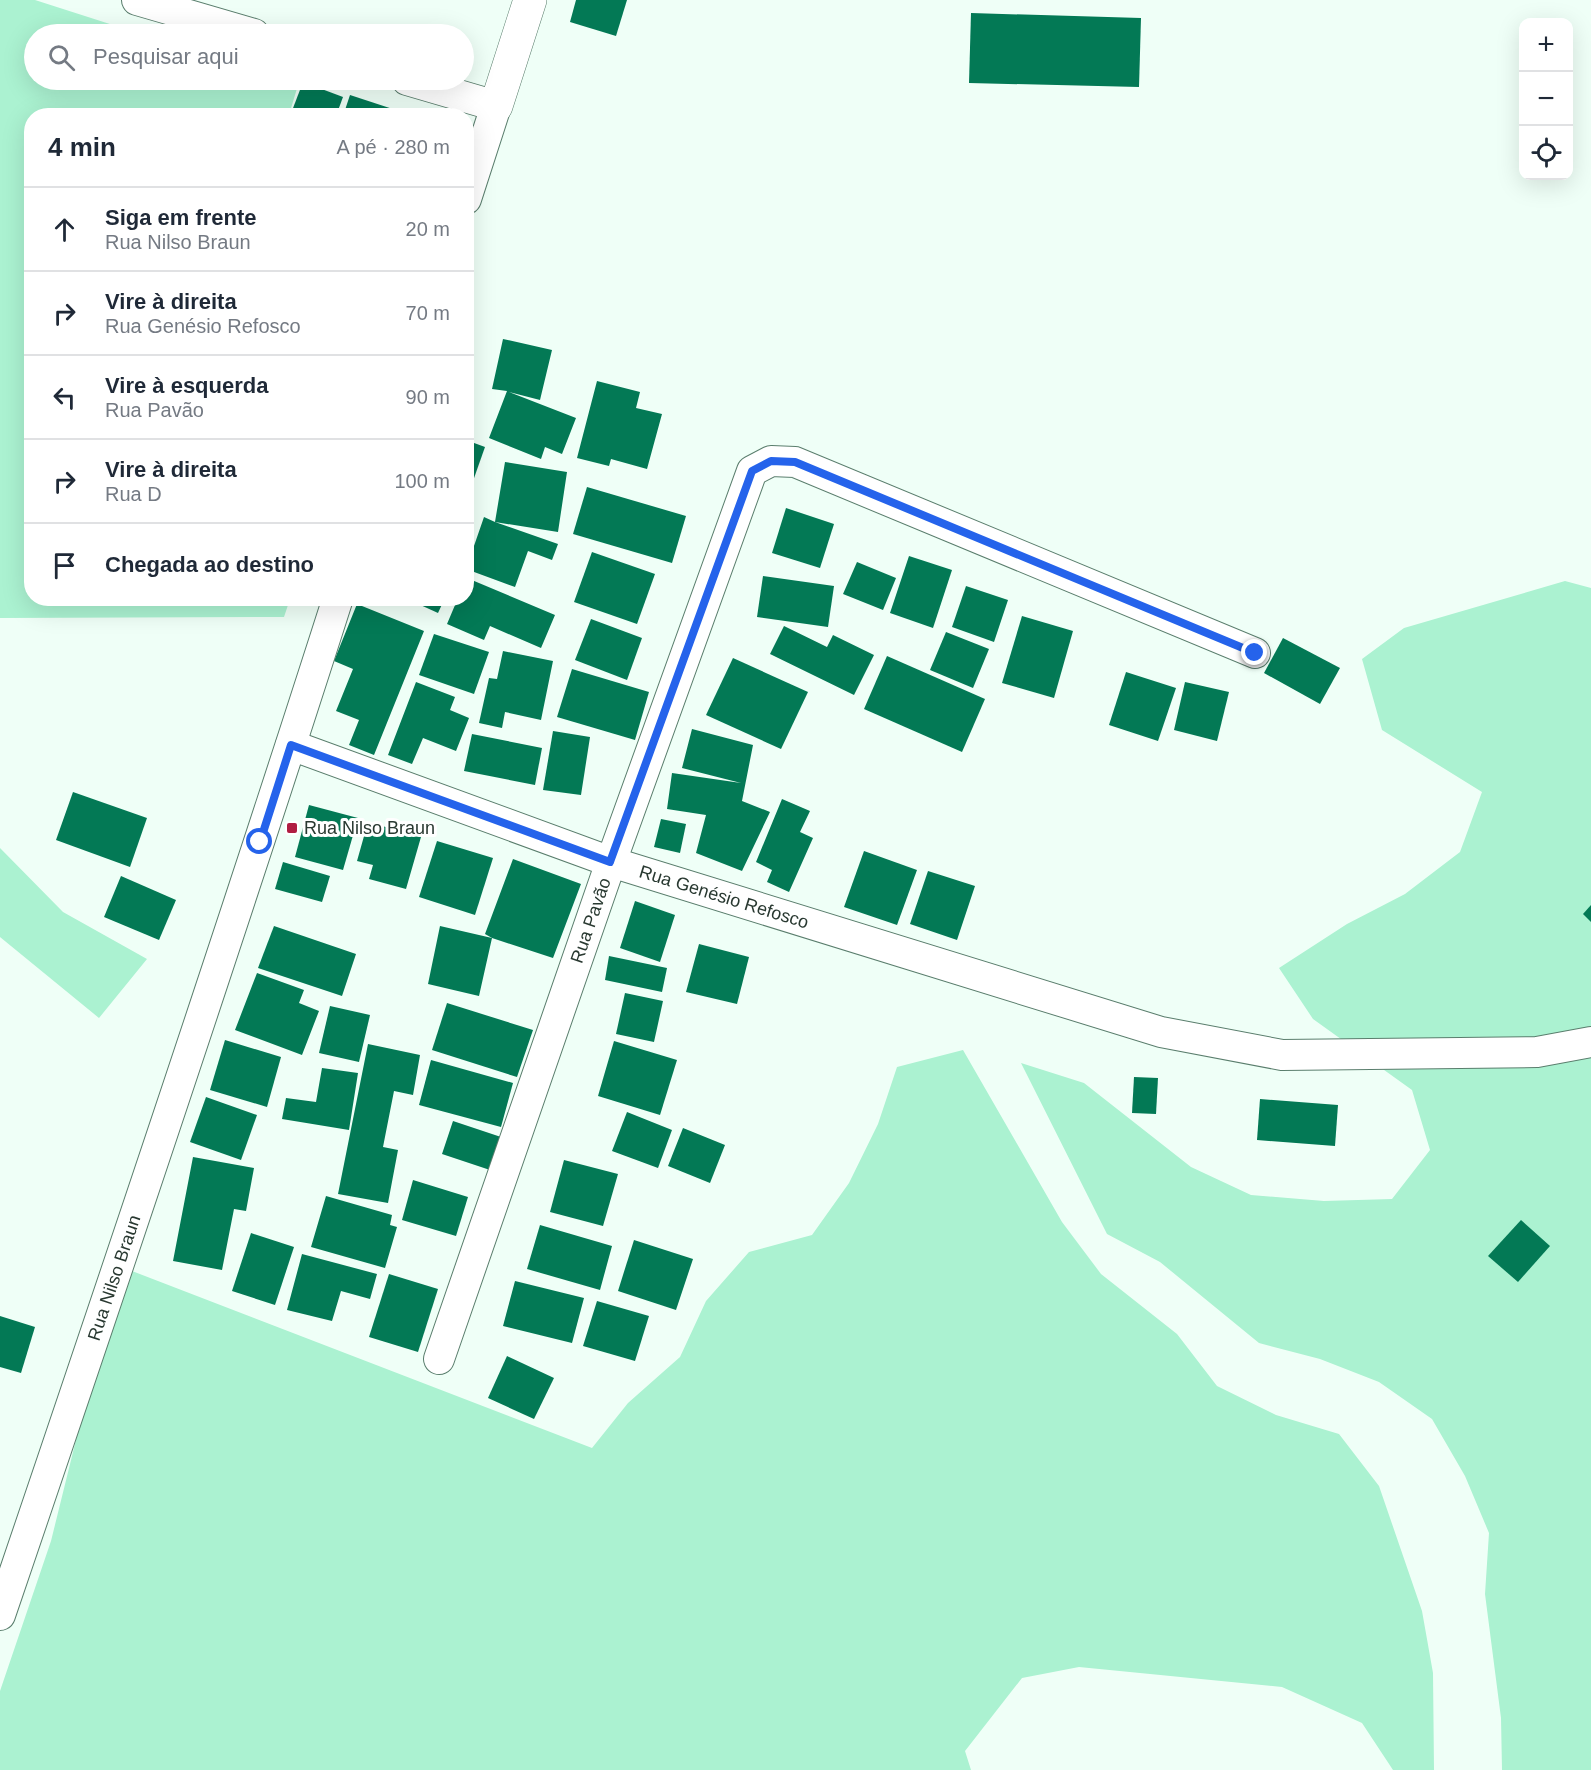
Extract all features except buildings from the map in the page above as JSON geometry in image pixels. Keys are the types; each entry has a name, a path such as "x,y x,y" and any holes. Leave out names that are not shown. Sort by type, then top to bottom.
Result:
{"street":[{"path":"137,0 220,24"},
{"path":"474,174 531,0"},
{"path":"441,90 496,106"},
{"name":"Rua Pavão","path":"440,1359 610,862 752,471 771,461 795,462 1255,653"},
{"name":"Rua Nilso Braun","path":"0,1615 113,1283 335,606"},
{"name":"Rua Genésio Refosco","path":"291,745 610,862 1161,1032 1282,1055 1537,1052 1591,1042"}],"green space":[{"path":"0,0 35,0 110,24 24,24 24,90 296,90 291,108 24,108 24,606 288,606 284,617 0,618"},
{"path":"1565,581 1591,588 1591,1770 1502,1770 1501,1718 1485,1594 1489,1533 1465,1476 1432,1419 1379,1382 1320,1359 1259,1343 1160,1262 1107,1234 1021,1063 1084,1083 1191,1167 1251,1195 1324,1201 1392,1199 1430,1150 1412,1090 1313,1019 1279,968 1347,924 1405,894 1460,852 1482,792 1382,730 1362,659 1404,628"},
{"path":"0,848 63,912 147,959 99,1018 0,937"},
{"path":"963,1050 1062,1222 1101,1274 1177,1334 1217,1386 1276,1415 1339,1434 1379,1486 1422,1611 1433,1673 1434,1770 1393,1770 1362,1723 1282,1687 1079,1667 1022,1678 965,1751 971,1770 0,1770 0,1691 51,1541 119,1266 592,1448 628,1403 680,1357 706,1301 749,1252 812,1235 849,1183 878,1124 897,1067"}],"place":[{"name":"Rua Nilso Braun","path":"292,828"}],"route":[{"path":"260,842 291,745 610,862 752,471 771,461 795,462 1255,653"}]}
